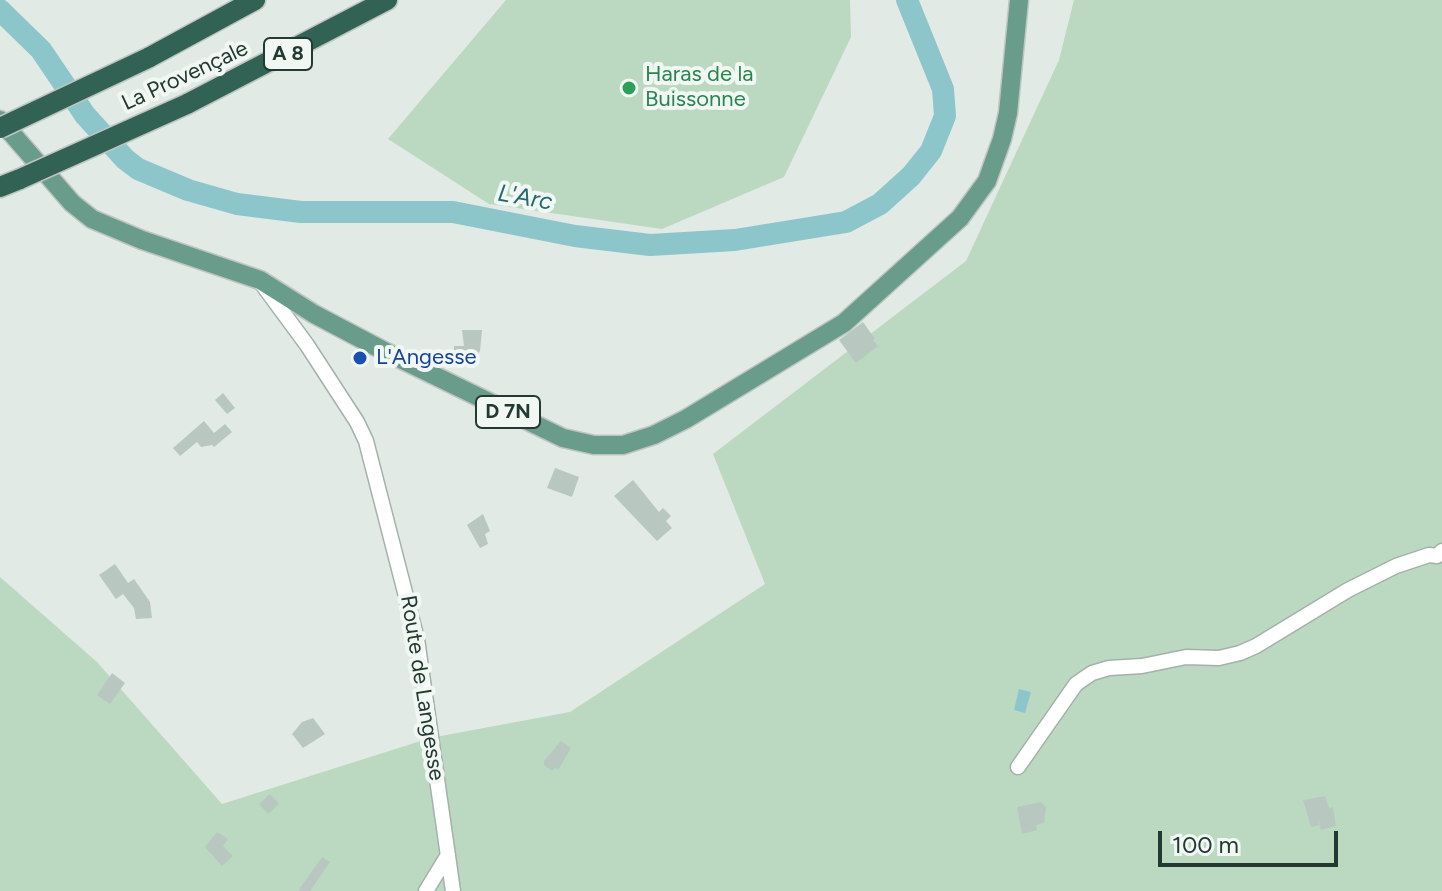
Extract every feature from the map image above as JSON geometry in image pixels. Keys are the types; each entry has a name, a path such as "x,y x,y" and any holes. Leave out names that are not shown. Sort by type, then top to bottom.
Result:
{"highway":[{"name":"La Provençale","path":"0,128 148,58 255,0"},
{"name":"La Provençale","path":"0,187 187,104 387,0"}],"main road":[{"name":"D 7N","path":"1002,139 1011,0"},
{"name":"D 7N","path":"0,120 72,203 92,219 131,236 260,280 314,314 386,352 563,438 594,445 623,445 654,435 686,419 844,323 960,218 987,181 1002,139 1008,113 1019,0"}],"street":[{"name":"Route de Langesse","path":"260,280 307,345 366,441 417,639 453,891"},
{"path":"1018,767 1076,684 1092,673 1186,657 1219,658 1240,653 1372,578 1396,566 1429,555 1437,556 1442,551"},
{"path":"426,891 448,855"}],"green space":[{"name":"Haras de la Buissonne","path":"506,0 850,0 851,37 784,177 662,229 489,204 388,139"},
{"path":"1074,0 1442,0 1442,891 0,891 0,577 97,662 222,804 430,738 570,712 765,584 713,454 966,261 1059,60"}],"water":[{"path":"1019,689 1031,692 1025,713 1014,710"}],"building":[{"path":"863,322 878,346 856,363 839,340"},
{"path":"462,330 482,330 480,351 476,357 465,351 462,356 454,356 454,346 464,346"},
{"path":"223,393 235,408 227,414 215,400"},
{"path":"204,421 214,433 225,424 232,432 214,447 201,447 197,442 180,456 173,448"},
{"path":"555,468 579,477 572,497 547,488"},
{"path":"633,480 659,512 663,508 671,516 666,521 672,528 657,541 614,496"},
{"path":"483,514 490,531 485,534 488,544 480,548 467,525"},
{"path":"115,564 128,583 134,579 150,602 152,618 136,619 134,608 123,594 116,599 99,575"},
{"path":"112,673 125,683 110,704 97,695"},
{"path":"313,718 325,734 303,748 292,734 302,722"},
{"path":"561,741 571,748 558,770 555,768 552,771 544,765 544,761"},
{"path":"270,794 279,804 268,814 259,804"},
{"path":"1325,796 1329,808 1333,807 1336,826 1321,830 1317,815 1319,825 1311,827 1303,800"},
{"path":"1041,802 1046,807 1044,823 1036,825 1037,830 1022,834 1017,807"},
{"path":"217,832 228,839 223,846 233,856 222,866 205,847"},
{"path":"322,857 330,862 310,891 298,891"}],"waterway":[{"name":"L'Arc","path":"0,10 41,50 85,115 125,159 138,169 188,190 237,204 301,212 453,212 575,236 650,245 735,240 846,222 880,204 911,176 931,151 945,116 943,89 907,0"}],"place":[{"name":"Haras de la Buissonne","path":"629,88"},
{"name":"L'Angesse","path":"360,358"}]}
